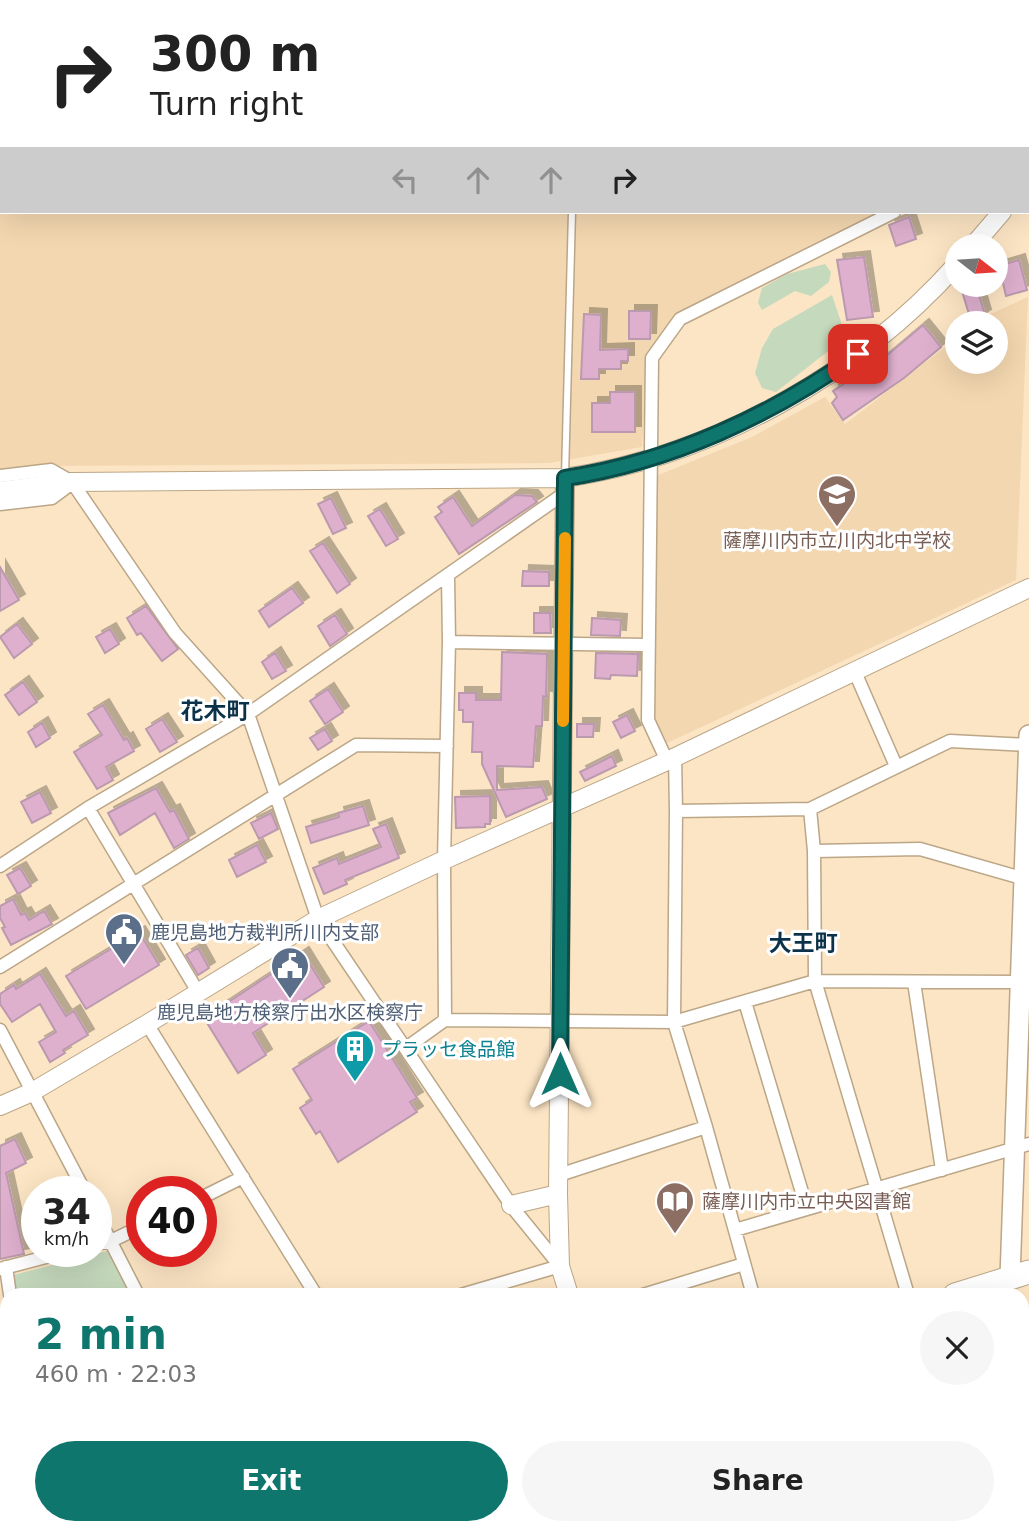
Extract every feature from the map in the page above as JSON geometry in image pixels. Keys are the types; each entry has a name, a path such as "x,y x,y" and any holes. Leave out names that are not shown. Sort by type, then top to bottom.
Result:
{"highway":[{"path":"988,1288 1017,1282"}],"main road":[{"path":"1017,1282 1029,734"}],"street":[{"path":"751,1288 674,1022 676,811 671,759 648,720 652,358 680,319 890,214"},
{"path":"983,234 1000,214"},
{"path":"0,866 88,808 248,714 448,576 565,485 592,474 651,458 726,430 787,401 871,345 924,300 945,277"},
{"path":"0,476 51,470 72,482 175,633 248,714 318,919 512,1206 560,1266"},
{"path":"0,491 72,482 565,485"},
{"path":"0,504 52,498 72,482"},
{"path":"565,485 558,1194 560,1266 567,1288"},
{"path":"445,1020 448,576"},
{"path":"0,1107 32,1092 318,919 444,859 671,759 1029,588"},
{"path":"449,642 647,645"},
{"path":"854,670 896,766"},
{"path":"676,811 810,809 950,741 1028,745"},
{"path":"0,967 356,744 447,747"},
{"path":"88,808 198,992"},
{"path":"810,809 814,851 815,981 906,1288"},
{"path":"814,851 919,849 1025,879"},
{"path":"406,1048 445,1020 674,1022 815,981 1025,982"},
{"path":"914,982 942,1170"},
{"path":"745,1002 807,1209"},
{"path":"147,1024 312,1288"},
{"path":"0,1030 77,1176"},
{"path":"559,1175 706,1127"},
{"path":"735,1230 1022,1146"},
{"path":"217,1190 243,1177"},
{"path":"512,1206 558,1194"},
{"path":"112,1243 134,1288"},
{"path":"8,1288 3,1268 21,1263"},
{"path":"666,1288 744,1264"},
{"path":"485,1288 560,1266"}],"lane":[{"path":"565,485 572,214"}],"shaded area":[{"path":"0,214 876,214 677,315 648,355 642,447 549,463 43,466 0,470"},
{"name":"薩摩川内市立川内北中学校","path":"1028,297 1016,580 667,743 653,721 656,476 752,437 825,397 845,424 945,347 945,374 1008,374 1008,311 997,311"}],"green space":[{"path":"825,264 831,272 829,282 811,296 795,291 762,310 758,303 762,288 787,274"},
{"path":"832,295 846,337 776,392 762,388 755,373 762,348 773,329"},
{"path":"112,1260 127,1288 15,1288 13,1275 44,1267 112,1267"}],"building":[{"path":"909,217 916,239 896,246 889,225"},
{"path":"864,257 873,317 847,320 837,260"},
{"path":"1019,260 1027,290 1008,295 1008,263"},
{"path":"964,298 980,298 984,311 968,311"},
{"path":"629,311 651,311 650,339 629,339"},
{"path":"584,314 601,315 600,350 628,349 628,361 621,361 621,369 599,369 599,379 581,379"},
{"path":"923,325 941,347 904,378 843,420 832,403 837,397 833,391 885,357"},
{"path":"610,392 635,392 635,432 592,432 592,403 610,403"},
{"path":"515,495 532,496 537,502 459,554 435,517 442,512 438,507 453,497 472,526"},
{"path":"331,498 346,528 333,534 318,504"},
{"path":"380,509 398,539 386,546 368,516"},
{"path":"323,543 350,584 337,593 310,551"},
{"path":"0,567 19,600 0,611"},
{"path":"523,571 549,572 549,586 522,586"},
{"path":"292,588 303,603 269,627 259,611"},
{"path":"146,606 178,649 162,661 141,633 137,635 127,618"},
{"path":"534,613 550,613 551,633 534,633"},
{"path":"335,615 347,634 330,646 318,626"},
{"path":"592,618 621,620 620,636 591,635"},
{"path":"17,624 32,644 14,658 0,637"},
{"path":"110,629 119,644 105,653 96,637"},
{"path":"502,652 547,654 546,697 543,696 542,726 536,726 533,767 497,766 497,790 542,787 547,799 506,817 482,764 482,752 472,752 473,722 463,722 463,710 459,710 459,693 476,693 476,700 501,700"},
{"path":"275,653 286,671 272,679 262,662"},
{"path":"596,653 638,654 637,676 611,675 610,679 595,678"},
{"path":"23,682 37,702 19,715 5,695"},
{"path":"328,689 343,712 325,724 310,701"},
{"path":"103,705 124,740 127,738 134,751 106,767 113,780 97,789 74,752 102,735 88,714"},
{"path":"627,715 635,731 621,738 613,722"},
{"path":"162,719 177,742 160,752 146,729"},
{"path":"42,723 50,738 36,747 28,732"},
{"path":"577,724 594,724 593,737 577,737"},
{"path":"325,729 332,741 318,750 310,738"},
{"path":"612,756 616,766 585,781 580,772"},
{"path":"156,788 170,812 174,810 189,839 174,848 155,813 120,835 108,813"},
{"path":"40,792 51,813 32,823 21,802"},
{"path":"490,796 490,824 485,824 485,827 456,828 455,797"},
{"path":"363,806 369,825 311,843 306,827"},
{"path":"271,813 278,829 259,839 251,823"},
{"path":"386,824 399,858 345,880 347,884 324,894 313,868 337,858 339,864 381,847 373,829"},
{"path":"257,845 266,862 237,877 229,860"},
{"path":"20,868 31,886 18,894 7,875"},
{"path":"13,899 21,915 25,913 29,920 44,911 52,924 11,945 2,928 5,927 0,918 0,906"},
{"path":"139,932 159,965 86,1009 66,976"},
{"path":"198,948 209,968 198,975 186,955"},
{"path":"303,953 324,987 253,1033 266,1055 238,1073 204,1018"},
{"path":"40,974 66,1016 74,1011 88,1035 63,1050 65,1053 50,1062 39,1042 56,1032 40,1004 12,1022 0,1004 0,994 14,985 16,989"},
{"name":"プラッセ食品館","path":"369,1021 417,1098 410,1102 417,1112 338,1162 320,1131 316,1134 300,1108 312,1100 293,1069"},
{"path":"15,1139 26,1163 6,1173 21,1240 21,1255 0,1259 0,1146"}],"slow traffic":[{"path":"563,721 565,538"}],"place":[{"name":"薩摩川内市立川内北中学校","path":"837,528"},
{"name":"鹿児島地方裁判所川内支部","path":"124,966"},
{"name":"鹿児島地方検察庁出水区検察庁","path":"290,1000"},
{"name":"プラッセ食品館","path":"355,1083"},
{"name":"薩摩川内市立中央図書館","path":"675,1235"}],"district":[{"name":"花木町","path":"215,711"},
{"name":"大王町","path":"803,943"}],"route":[{"path":"560,1074 565,478 592,474 651,458 726,430 787,401 858,354"}]}
